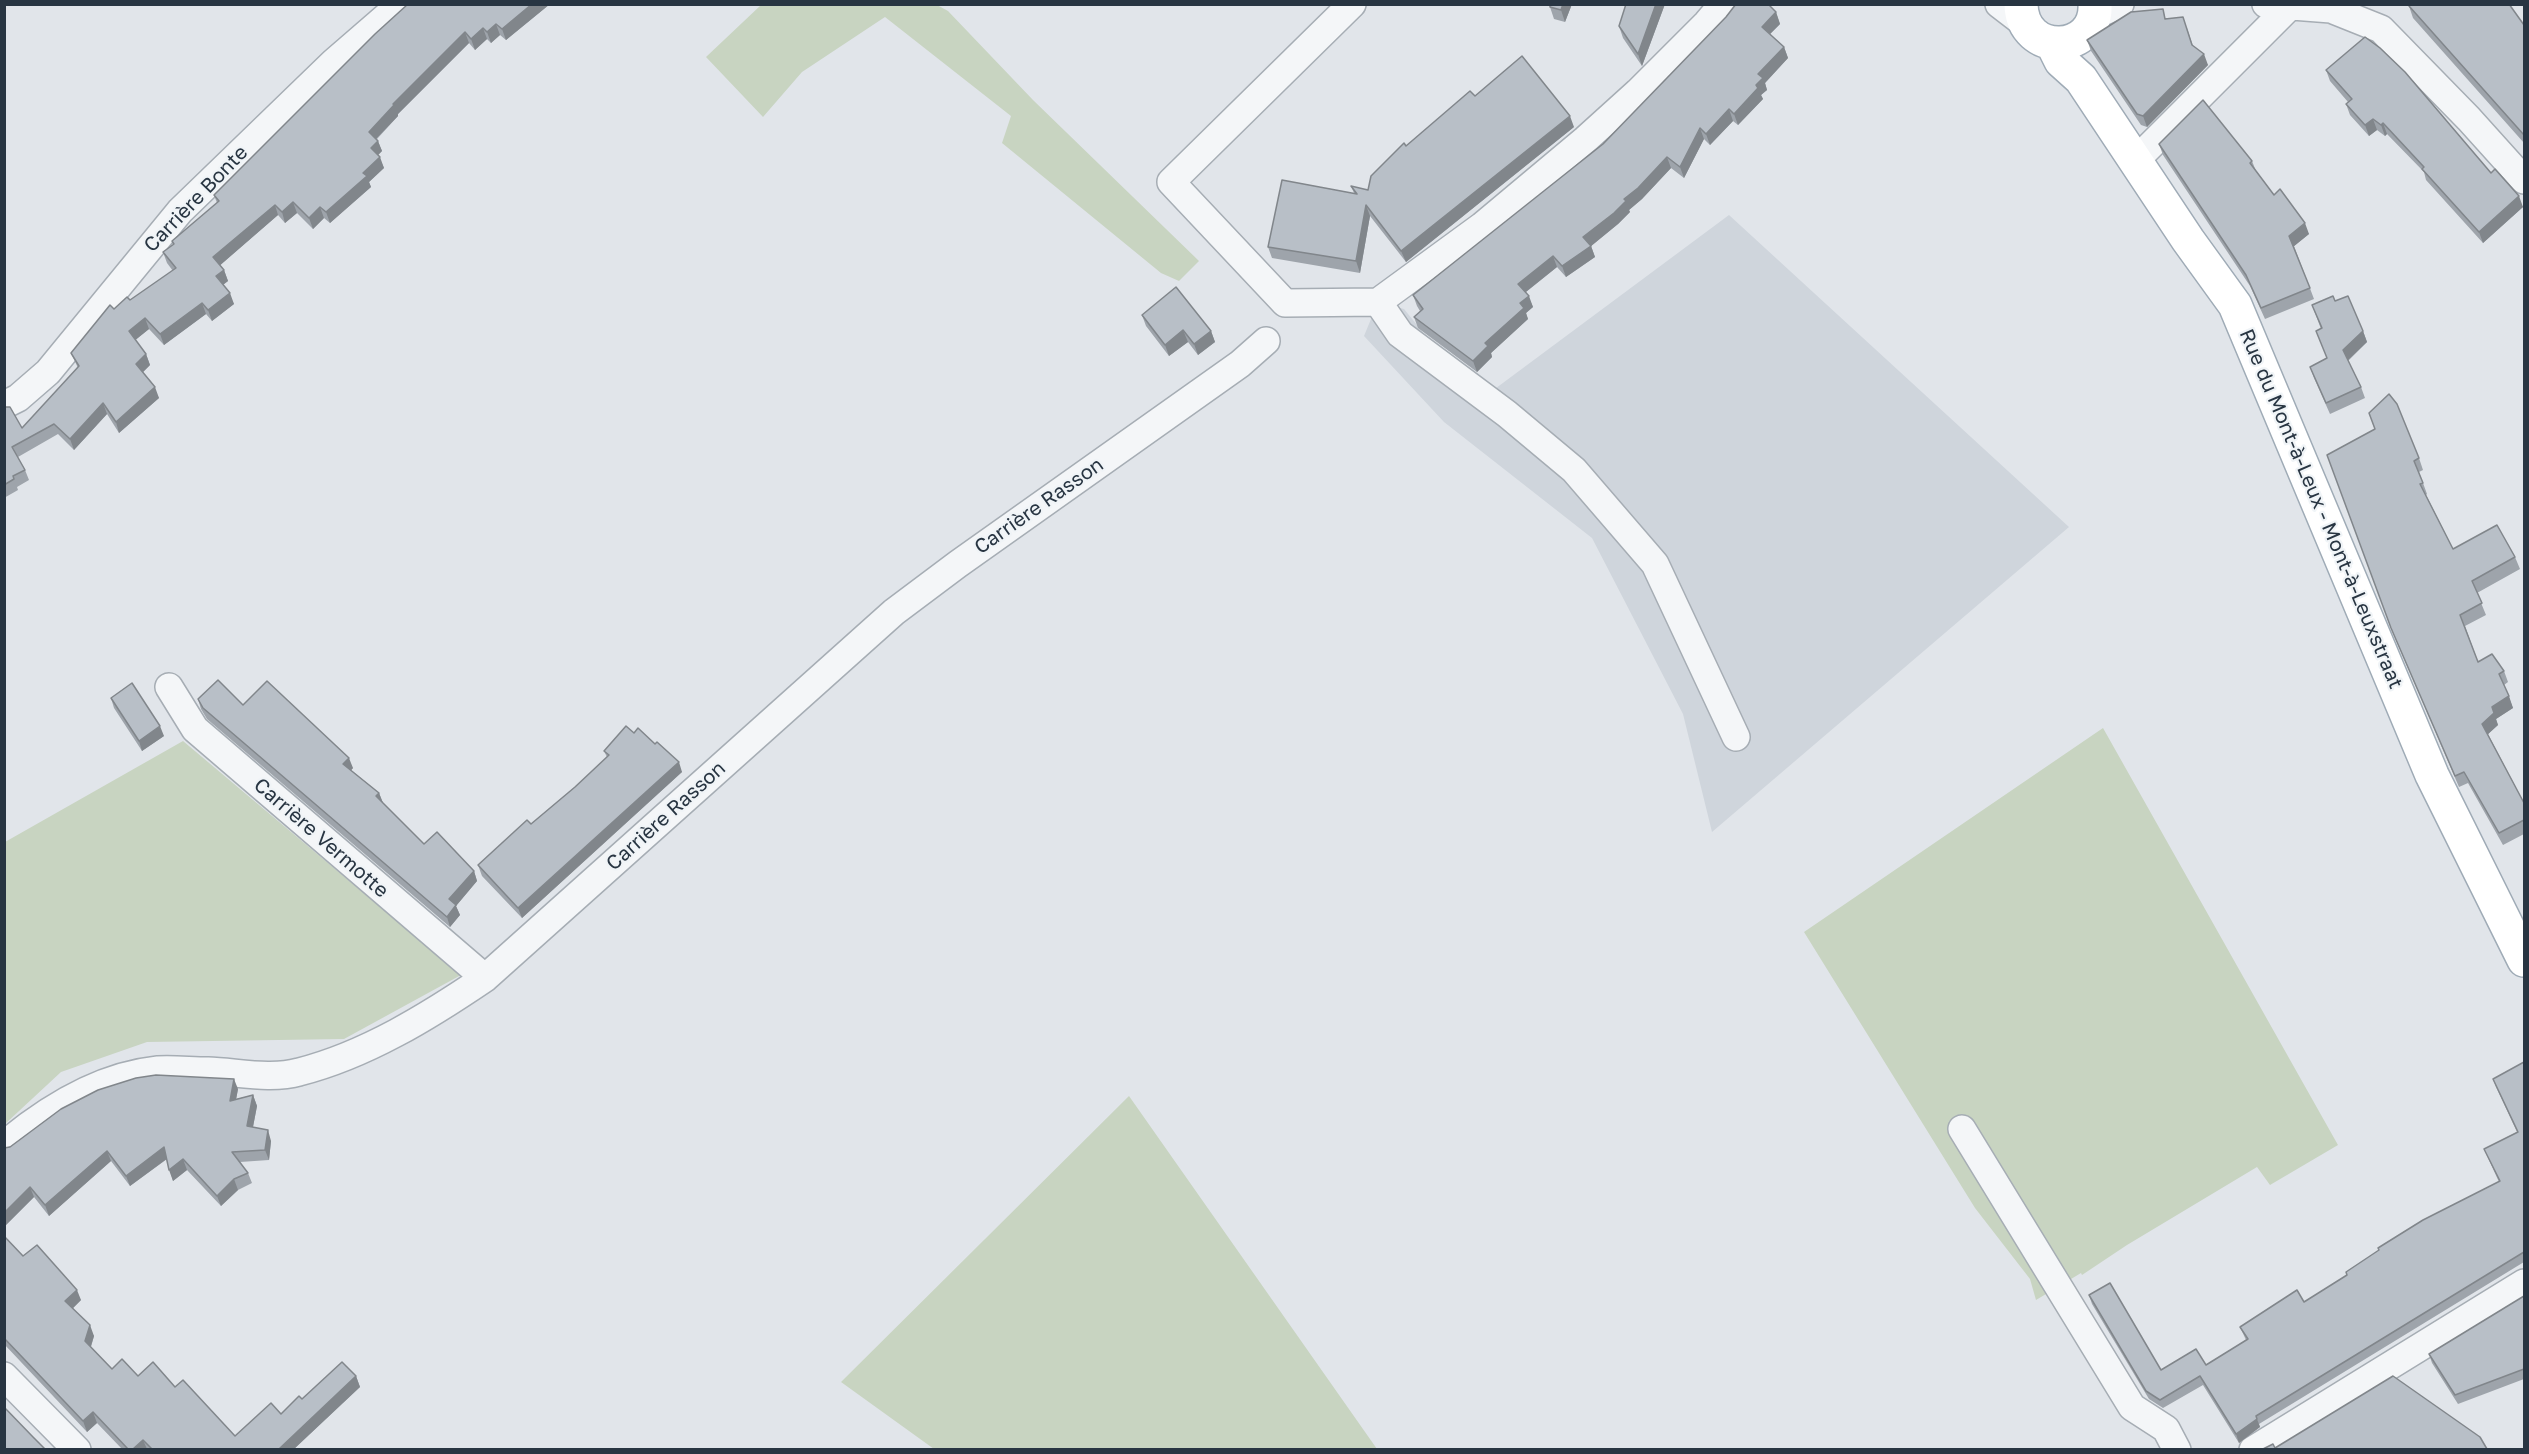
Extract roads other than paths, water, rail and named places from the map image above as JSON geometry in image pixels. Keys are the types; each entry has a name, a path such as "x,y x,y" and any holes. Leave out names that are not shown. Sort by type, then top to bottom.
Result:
{"main road":[{"name":"Rue du Mont-à-Leux - Mont-à-Leuxstraat","path":"2023,14 2040,39 2088,21"},
{"name":"Rue du Mont-à-Leux - Mont-à-Leuxstraat","path":"2088,21 2061,61 2081,79 2188,240 2235,305 2432,775 2524,960"}],"street":[{"name":"Carrière Bonte","path":"4,405 18,398 48,372 180,211 326,69 401,4"},
{"path":"1352,4 1171,182 1285,303 1378,302 1482,226 1586,139 1638,92 1723,4"},
{"path":"1999,4 2023,14"},
{"path":"2136,160 2278,6 2331,9 2381,29 2469,118 2524,180"},
{"path":"1378,302 1400,334 1507,414 1574,470 1655,564 1736,738"},
{"name":"Carrière Rasson","path":"4,1145 52,1108 86,1091 123,1078 158,1070 274,1075 297,1073 318,1066 371,1044 420,1019 485,978 894,612 1239,364 1266,341"},
{"name":"Carrière Vermotte","path":"169,687 195,729 485,978"},
{"path":"1962,1128 2132,1407 2166,1429 2177,1449"},
{"path":"2253,1449 2524,1283"},
{"path":"4,1376 77,1449"}]}
